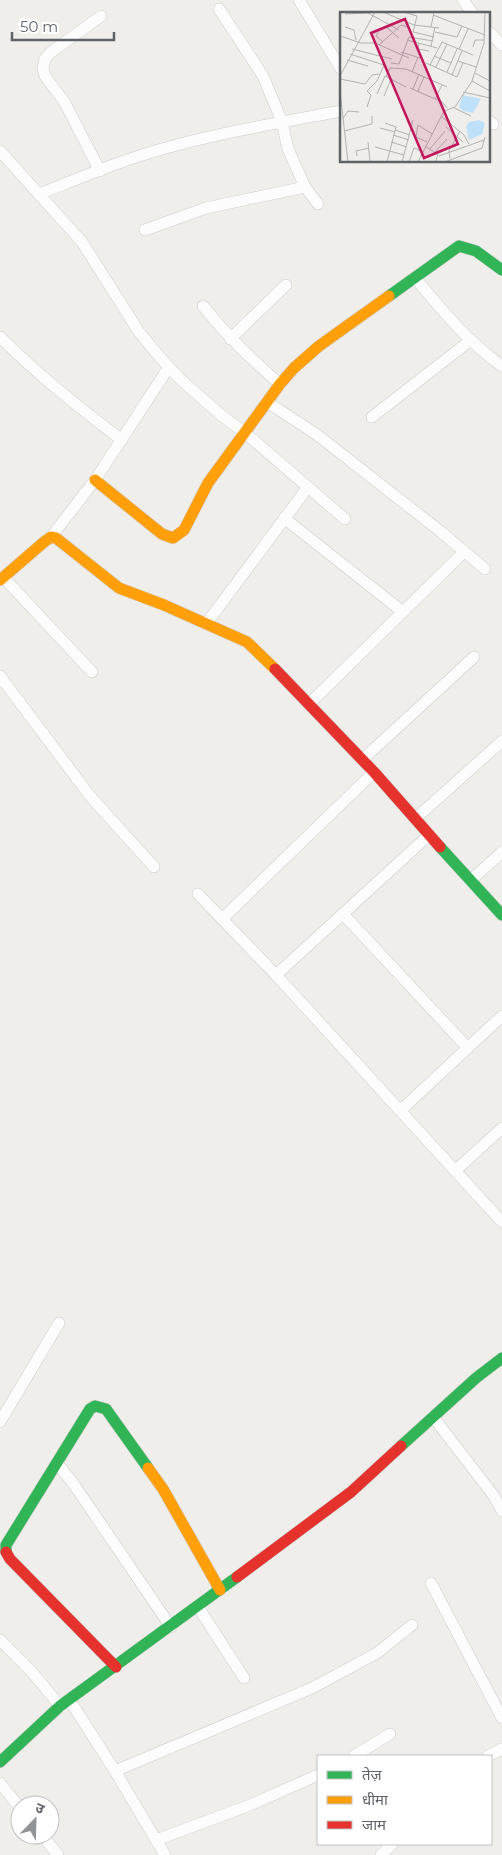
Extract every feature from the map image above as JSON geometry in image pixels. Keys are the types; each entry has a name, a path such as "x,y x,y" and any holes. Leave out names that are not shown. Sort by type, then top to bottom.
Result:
{"street":[{"path":"299,0 340,67"},
{"path":"463,0 472,12"},
{"path":"219,10 263,76 282,122 288,149 305,187 318,204"},
{"path":"100,171 65,103 45,76 43,68 45,60 50,53 102,16"},
{"path":"490,33 502,46"},
{"path":"39,194 138,156 165,148 282,122 340,112"},
{"path":"0,151 82,242 139,332 169,367 221,415 244,432 345,519"},
{"path":"145,230 206,208 305,187"},
{"path":"95,480 162,534 172,538 184,530 208,483 280,384 318,346 459,246 474,249 502,270"},
{"path":"415,278 450,319 502,366"},
{"path":"230,339 286,285"},
{"path":"203,306 230,339 280,384"},
{"path":"0,337 29,366 122,440"},
{"path":"372,417 471,340"},
{"path":"92,672 1,579 50,538 95,480 169,367"},
{"path":"267,402 316,434 485,569"},
{"path":"206,624 308,487"},
{"path":"284,518 403,612"},
{"path":"50,538 56,538 65,544 119,588 164,605 254,647 363,759 502,915"},
{"path":"309,704 464,552"},
{"path":"363,759 474,657"},
{"path":"0,676 4,691 90,796 154,867"},
{"path":"415,819 502,740"},
{"path":"222,919 374,772"},
{"path":"276,975 429,835"},
{"path":"470,880 502,852"},
{"path":"198,894 276,975 502,1222"},
{"path":"343,914 468,1048"},
{"path":"400,1111 502,1016"},
{"path":"455,1171 502,1128"},
{"path":"0,1422 58,1323"},
{"path":"2,1755 65,1703 171,1627 352,1492 476,1378 502,1358"},
{"path":"116,1667 10,1559 5,1550 6,1545 90,1409 95,1406 106,1409 163,1489 220,1590"},
{"path":"433,1417 494,1496 502,1511"},
{"path":"57,1463 75,1486 171,1627"},
{"path":"431,1582 502,1718"},
{"path":"198,1607 244,1678"},
{"path":"115,1771 312,1688 376,1653 412,1625"},
{"path":"0,1640 65,1703 115,1771 165,1855"},
{"path":"356,1755 390,1734"},
{"path":"490,1755 502,1749"},
{"path":"156,1840 250,1805 317,1775"},
{"path":"0,1783 10,1796"},
{"path":"50,1845 58,1855"},
{"path":"381,1855 391,1845"}],"traffic: fast":[{"path":"389,296 459,246 476,251 502,270"},
{"path":"440,847 502,915"},
{"path":"401,1446 476,1378 502,1358"},
{"path":"6,1552 6,1545 90,1409 95,1406 106,1409 148,1468"},
{"path":"0,1762 60,1706 237,1577"}],"traffic: slow":[{"path":"95,480 162,534 173,538 184,530 208,483 280,384 294,368 319,346 389,296"},
{"path":"0,580 44,542 51,537 56,538 119,588 164,605 247,642 275,669"},
{"path":"148,1468 163,1489 220,1590"}],"traffic: jam":[{"path":"275,669 374,772 440,847"},
{"path":"237,1577 351,1492 401,1446"},
{"path":"6,1552 10,1559 116,1667"}]}
